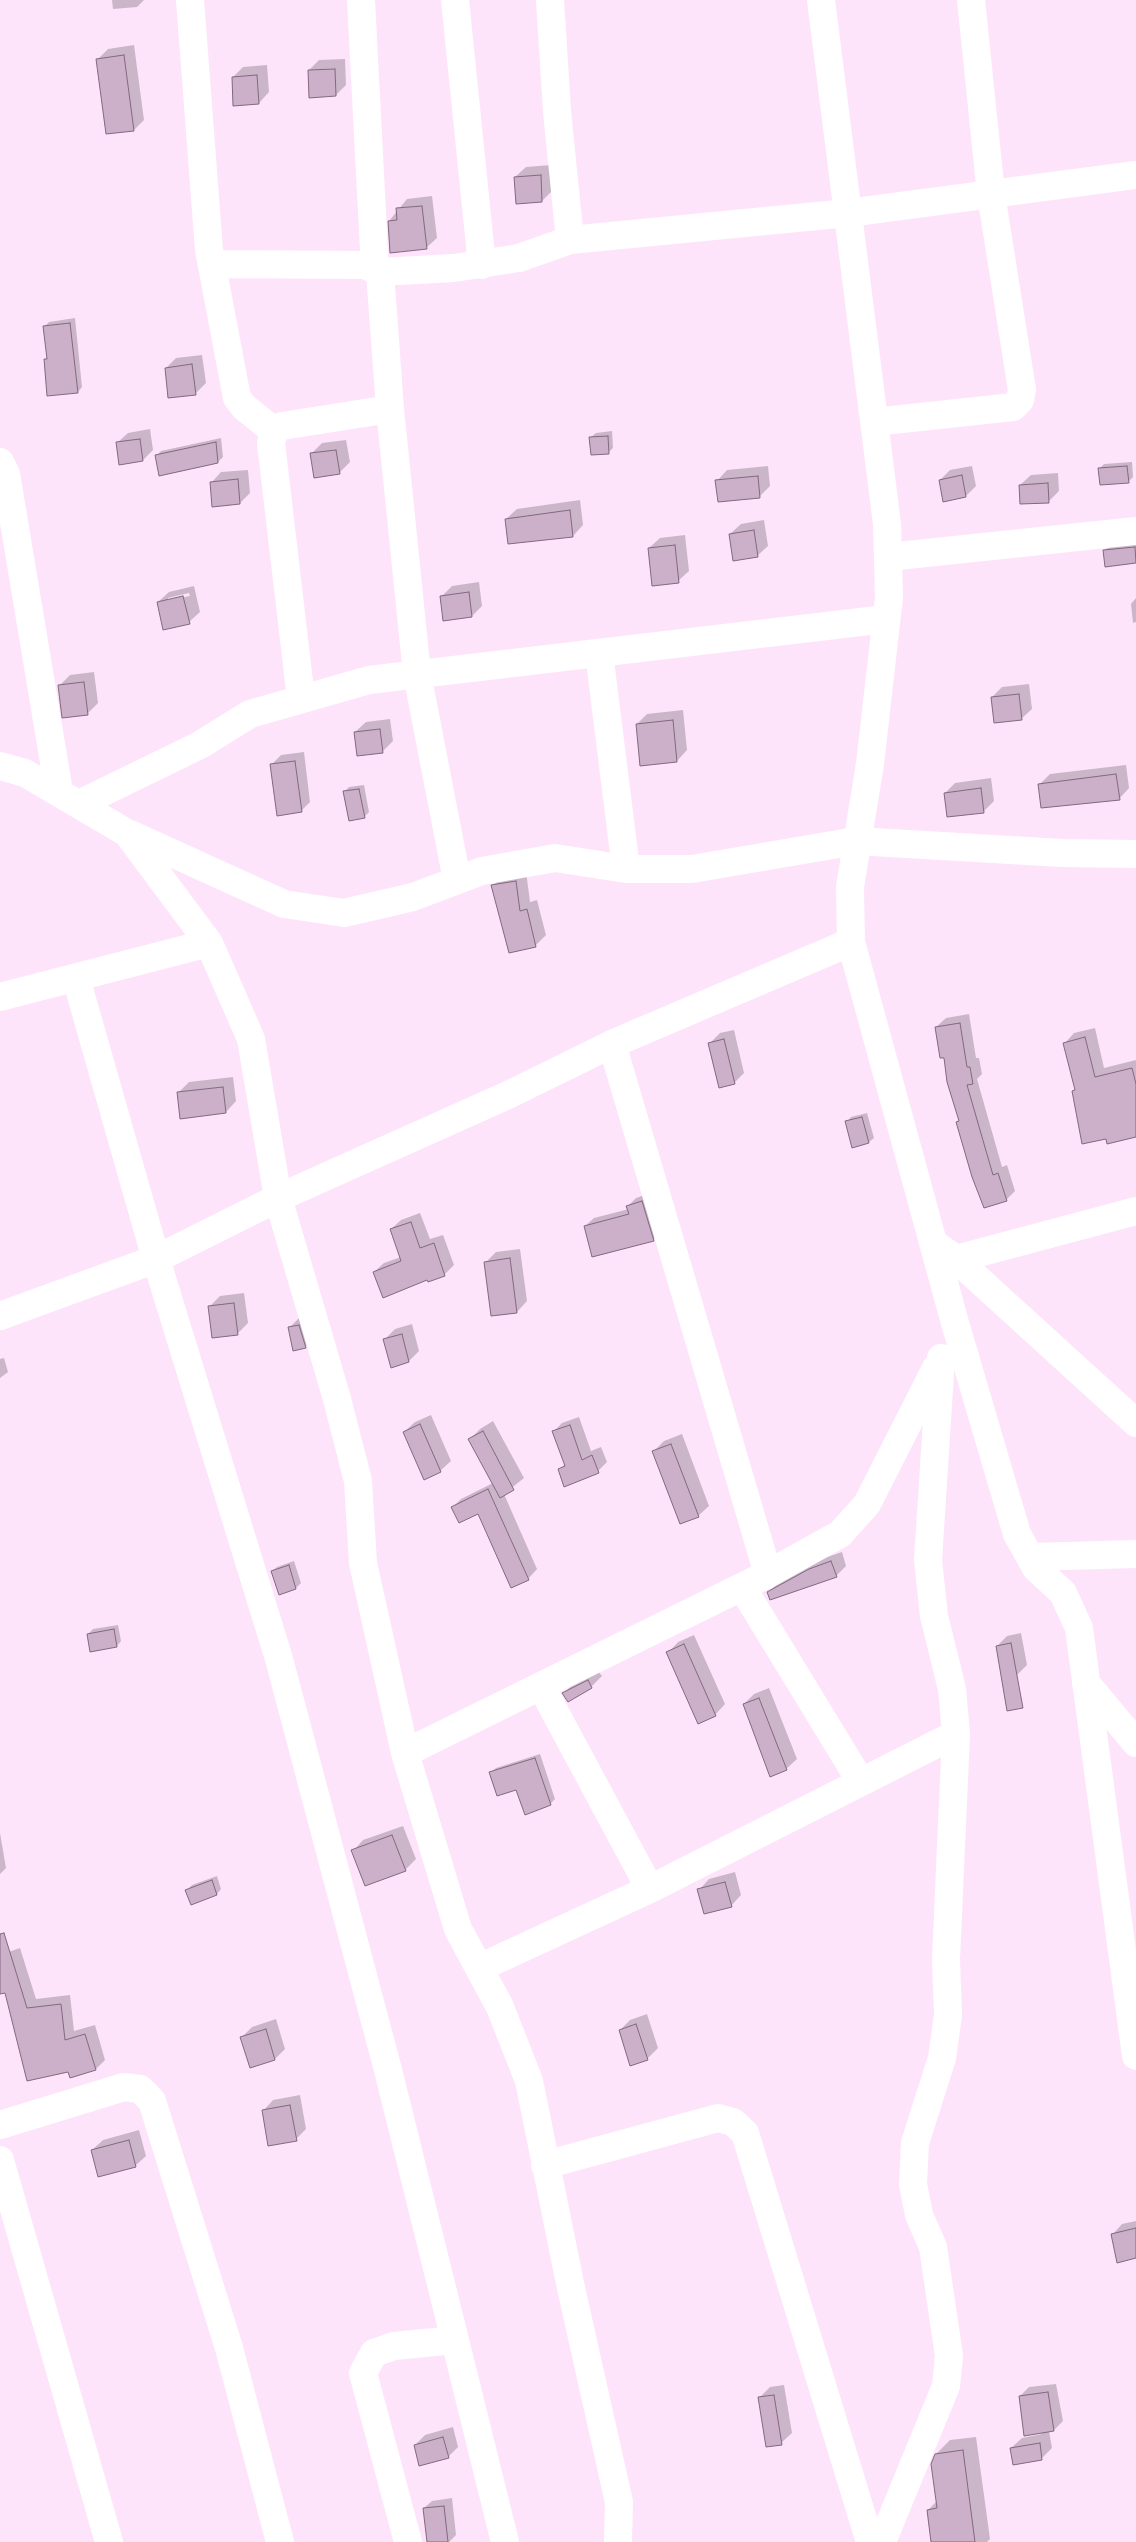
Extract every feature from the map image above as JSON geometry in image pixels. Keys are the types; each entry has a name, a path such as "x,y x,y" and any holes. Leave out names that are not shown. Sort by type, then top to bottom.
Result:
{"street":[{"path":"190,0 212,264 237,398 244,407 274,431"},
{"path":"361,0 378,271 417,674 457,880"},
{"path":"455,0 482,265"},
{"path":"550,0 557,111 570,240"},
{"path":"821,0 887,524 889,597 870,764 850,887 851,942 955,1323 1016,1534 1036,1568 1063,1593 1079,1628 1136,2056"},
{"path":"874,422 1013,408 1020,400 1022,390 992,194 971,0"},
{"path":"212,264 365,265 378,271 482,265 519,258 570,240 848,213 1136,175"},
{"path":"301,699 271,443 274,431 282,426 390,409"},
{"path":"0,462 6,474 69,798"},
{"path":"888,557 1136,531"},
{"path":"69,798 200,745 250,714 370,680 886,619"},
{"path":"599,653 626,869"},
{"path":"0,766 25,773 127,832 284,904 344,913 413,897 482,871 555,858 626,869 692,869 856,841 1062,853 1136,854"},
{"path":"127,832 209,943 251,1039 278,1198 337,1399 358,1481 363,1563 405,1753 458,1929 500,2007 529,2080 545,2165 618,2502 618,2542"},
{"path":"0,1316 156,1259 278,1198 508,1095 612,1044 851,942"},
{"path":"0,997 209,943"},
{"path":"76,978 156,1259 279,1659 388,2070 505,2542"},
{"path":"612,1044 768,1574"},
{"path":"956,1259 1136,1212"},
{"path":"933,1243 956,1259 1130,1411"},
{"path":"405,1753 768,1574 840,1534 867,1504 941,1358 955,1323"},
{"path":"882,2542 946,2386 949,2356 933,2247 919,2215 913,2184 915,2143 942,2058 948,2016 946,1959 956,1734 952,1689 934,1616 928,1560 941,1358"},
{"path":"1030,1557 1136,1554"},
{"path":"742,1587 861,1782"},
{"path":"1086,1683 1136,1743"},
{"path":"541,1686 650,1889"},
{"path":"479,1968 650,1889 956,1734"},
{"path":"0,2124 124,2087 140,2089 152,2101 230,2348 280,2542"},
{"path":"545,2165 718,2118 733,2122 745,2133 870,2542"},
{"path":"1,2165 109,2542"},
{"path":"408,2542 363,2373 374,2353 394,2346 455,2340"}],"building":[{"path":"124,55 134,131 106,134 96,59"},
{"path":"335,69 336,96 309,98 308,70"},
{"path":"257,75 259,104 233,106 232,77"},
{"path":"541,175 542,202 516,204 514,177"},
{"path":"422,206 427,249 390,253 388,221 397,220 396,208"},
{"path":"70,323 78,393 47,396 44,359 47,359 43,326"},
{"path":"192,364 196,395 168,398 165,368"},
{"path":"608,436 609,454 591,455 589,437"},
{"path":"140,439 143,461 119,465 116,442"},
{"path":"216,442 218,463 159,476 155,455"},
{"path":"336,450 340,474 314,478 310,453"},
{"path":"1127,466 1129,483 1100,485 1098,468"},
{"path":"962,475 966,497 943,502 939,480"},
{"path":"758,476 760,498 718,502 715,480"},
{"path":"238,479 240,504 212,507 210,482"},
{"path":"1048,483 1049,503 1020,504 1019,485"},
{"path":"570,510 573,537 508,544 505,519"},
{"path":"754,530 758,557 733,561 729,534"},
{"path":"675,545 679,583 652,586 648,548"},
{"path":"1135,547 1136,563 1105,567 1103,550"},
{"path":"469,592 472,617 443,621 440,596"},
{"path":"183,596 190,624 163,630 157,602"},
{"path":"84,682 88,715 62,718 58,685"},
{"path":"1019,694 1022,720 994,723 991,697"},
{"path":"673,720 677,762 640,766 636,724"},
{"path":"380,729 383,753 357,756 354,732"},
{"path":"295,761 302,812 277,816 270,764"},
{"path":"1116,774 1120,800 1041,808 1038,784"},
{"path":"981,788 984,813 947,817 944,793"},
{"path":"359,789 365,818 349,821 343,791"},
{"path":"516,881 520,911 527,909 536,947 509,953 491,885"},
{"path":"960,1023 967,1067 970,1067 973,1084 967,1085 993,1175 998,1173 1007,1201 984,1208 972,1177 956,1122 959,1121 947,1082 944,1058 940,1058 935,1027"},
{"path":"1085,1037 1095,1077 1132,1068 1136,1084 1136,1137 1107,1144 1106,1139 1082,1144 1072,1091 1075,1090 1063,1043"},
{"path":"724,1039 735,1084 719,1088 708,1043"},
{"path":"223,1087 226,1113 180,1119 177,1092"},
{"path":"862,1117 869,1143 852,1148 845,1121"},
{"path":"642,1201 654,1241 592,1257 584,1226 629,1214 626,1206"},
{"path":"411,1222 420,1248 434,1243 445,1276 428,1282 427,1280 383,1298 373,1272 401,1261 390,1229"},
{"path":"510,1258 517,1313 491,1316 484,1262"},
{"path":"234,1303 238,1335 212,1338 208,1306"},
{"path":"299,1325 306,1348 293,1351 288,1327"},
{"path":"402,1334 409,1362 391,1368 383,1339"},
{"path":"420,1424 441,1472 424,1480 403,1432"},
{"path":"570,1425 582,1460 592,1455 599,1473 564,1487 558,1469 565,1466 552,1431"},
{"path":"483,1431 514,1490 500,1498 468,1439"},
{"path":"671,1444 699,1517 680,1524 652,1451"},
{"path":"488,1489 529,1580 511,1588 478,1514 459,1523 451,1507"},
{"path":"831,1561 837,1577 770,1600 767,1592 809,1569"},
{"path":"289,1565 296,1589 279,1595 271,1571"},
{"path":"114,1629 117,1647 90,1652 87,1634"},
{"path":"1011,1643 1023,1708 1007,1711 996,1646"},
{"path":"684,1644 716,1716 698,1724 666,1652"},
{"path":"588,1680 592,1688 568,1702 562,1693"},
{"path":"759,1698 787,1770 770,1777 743,1704"},
{"path":"535,1758 551,1805 525,1815 516,1790 497,1796 489,1772"},
{"path":"392,1835 406,1871 365,1886 351,1850"},
{"path":"212,1880 217,1895 191,1905 185,1890"},
{"path":"725,1882 732,1907 704,1914 697,1889"},
{"path":"4,1933 27,2008 61,2004 65,2040 85,2034 96,2070 70,2078 68,2072 27,2081 5,1993 0,1994 0,1934"},
{"path":"636,2024 648,2060 630,2066 619,2030"},
{"path":"266,2029 275,2060 250,2068 240,2037"},
{"path":"290,2105 297,2141 268,2146 262,2110"},
{"path":"129,2140 136,2167 98,2177 91,2150"},
{"path":"1136,2228 1136,2258 1117,2263 1111,2234"},
{"path":"1048,2392 1054,2431 1024,2436 1019,2396"},
{"path":"774,2395 782,2445 766,2447 758,2397"},
{"path":"443,2437 449,2458 419,2466 414,2445"},
{"path":"1040,2443 1042,2460 1013,2465 1010,2448"},
{"path":"963,2450 975,2542 931,2542 927,2510 937,2508 931,2464 935,2454"},
{"path":"444,2506 448,2542 427,2542 423,2508"}]}
